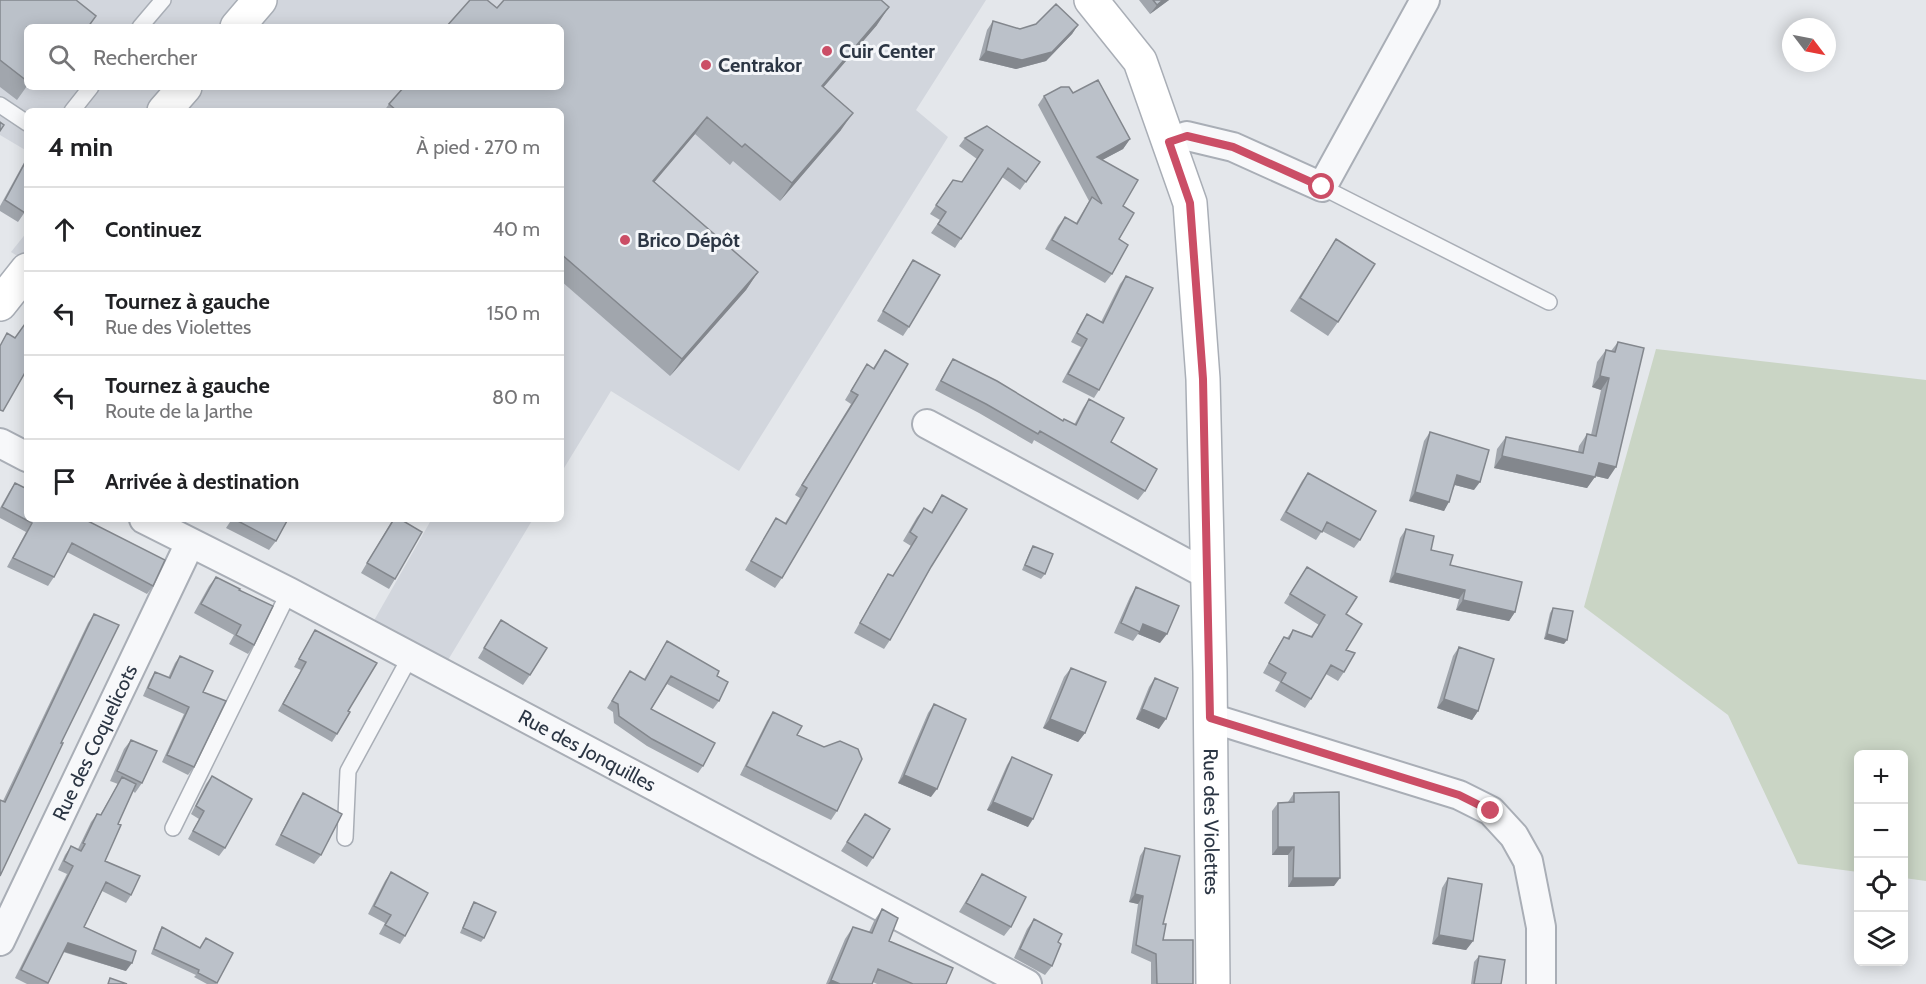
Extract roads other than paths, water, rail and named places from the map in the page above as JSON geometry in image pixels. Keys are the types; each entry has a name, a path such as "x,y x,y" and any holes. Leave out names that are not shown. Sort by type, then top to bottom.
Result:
{"street":[{"name":"Rue des Violettes","path":"1091,0 1140,61 1190,203 1203,379 1213,984"},
{"path":"1169,142 1187,136 1233,147 1322,187 1425,0"},
{"path":"167,108 182,90"},
{"path":"0,304 24,274"},
{"path":"927,424 1208,575"},
{"path":"0,443 24,455"},
{"name":"Rue des Jonquilles","path":"150,522 289,592 1027,984"},
{"name":"Rue des Coquelicots","path":"0,940 190,543"},
{"path":"1210,718 1459,795 1491,811 1514,836 1528,861 1541,927 1541,984"}],"lane":[{"path":"143,24 163,0"},
{"path":"74,108 89,90"},
{"path":"0,105 24,121"},
{"path":"1322,187 1549,302"},
{"path":"173,828 289,592"},
{"path":"345,838 348,771 410,657"}],"place":[{"name":"Cuir Center","path":"827,51"},
{"name":"Centrakor","path":"706,65"},
{"name":"Brico Dépôt","path":"625,240"}]}
